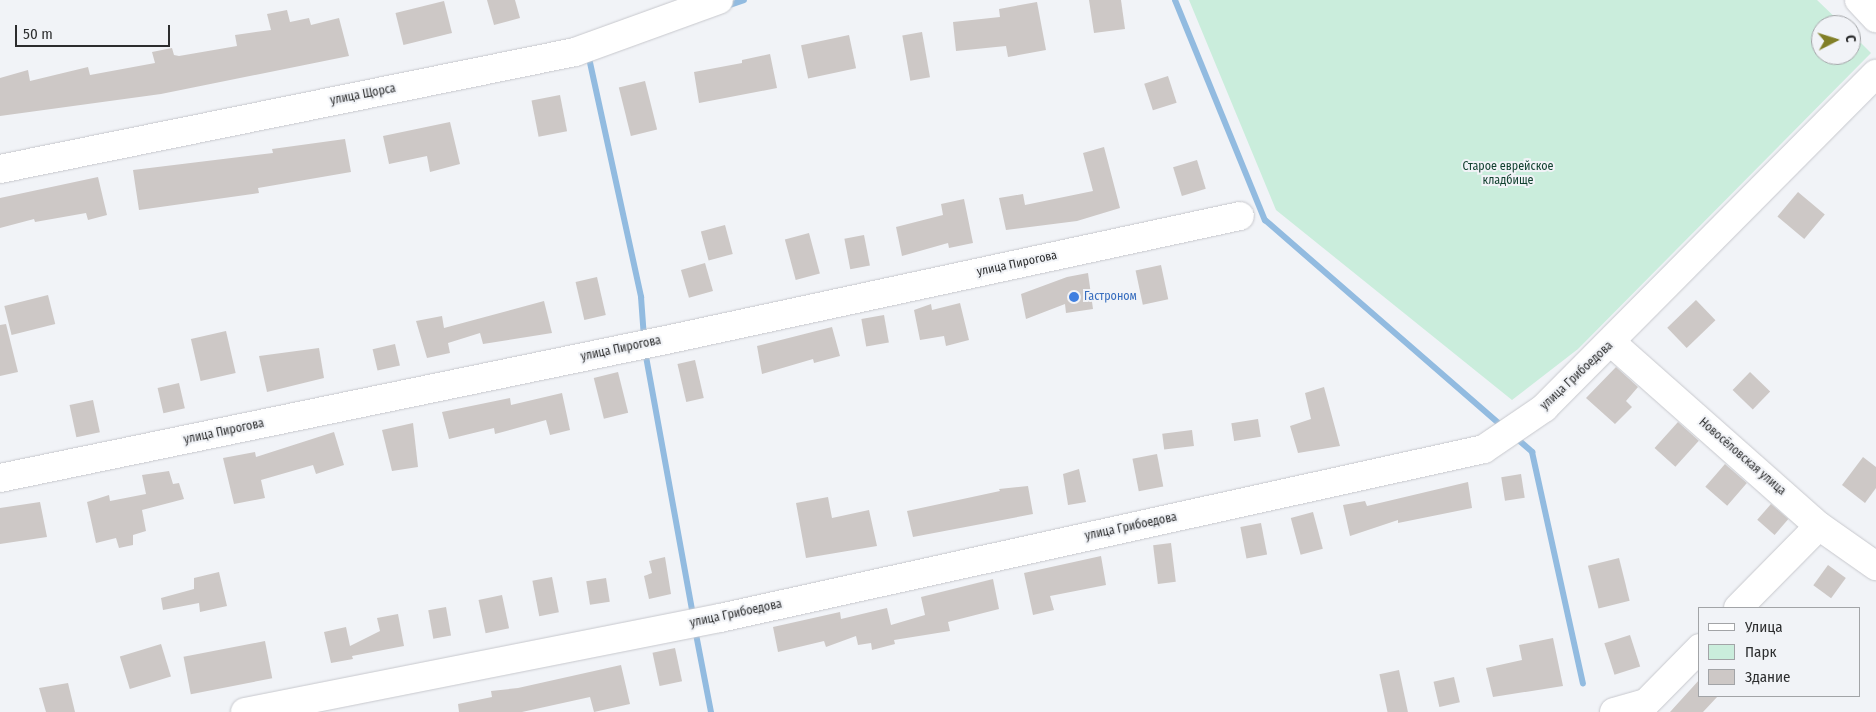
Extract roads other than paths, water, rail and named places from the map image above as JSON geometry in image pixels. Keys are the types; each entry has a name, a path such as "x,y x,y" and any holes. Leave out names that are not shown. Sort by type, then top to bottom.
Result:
{"street":[{"name":"улица Щорса","path":"0,169 575,52 719,0"},
{"path":"1859,0 1876,18"},
{"name":"улица Грибоедова","path":"245,712 720,618 1484,449 1544,408 1612,343 1876,74"},
{"name":"улица Пирогова","path":"0,478 676,338 1240,216"},
{"name":"Новосёловская улица","path":"1612,343 1819,526 1876,566"},
{"path":"1739,607 1819,526"},
{"path":"1614,712 1646,703 1698,650"}],"waterway":[{"path":"724,7 744,0"},
{"path":"1175,0 1265,220 1503,427"},
{"path":"593,57 589,58 641,297 644,338"},
{"path":"645,351 693,616"},
{"path":"1515,437 1532,452 1583,683"},
{"path":"695,629 711,712"}],"place":[{"name":"Гастроном","path":"1074,297"}],"park label":[{"name":"Старое еврейское кладбище","path":"1508,174"}]}
